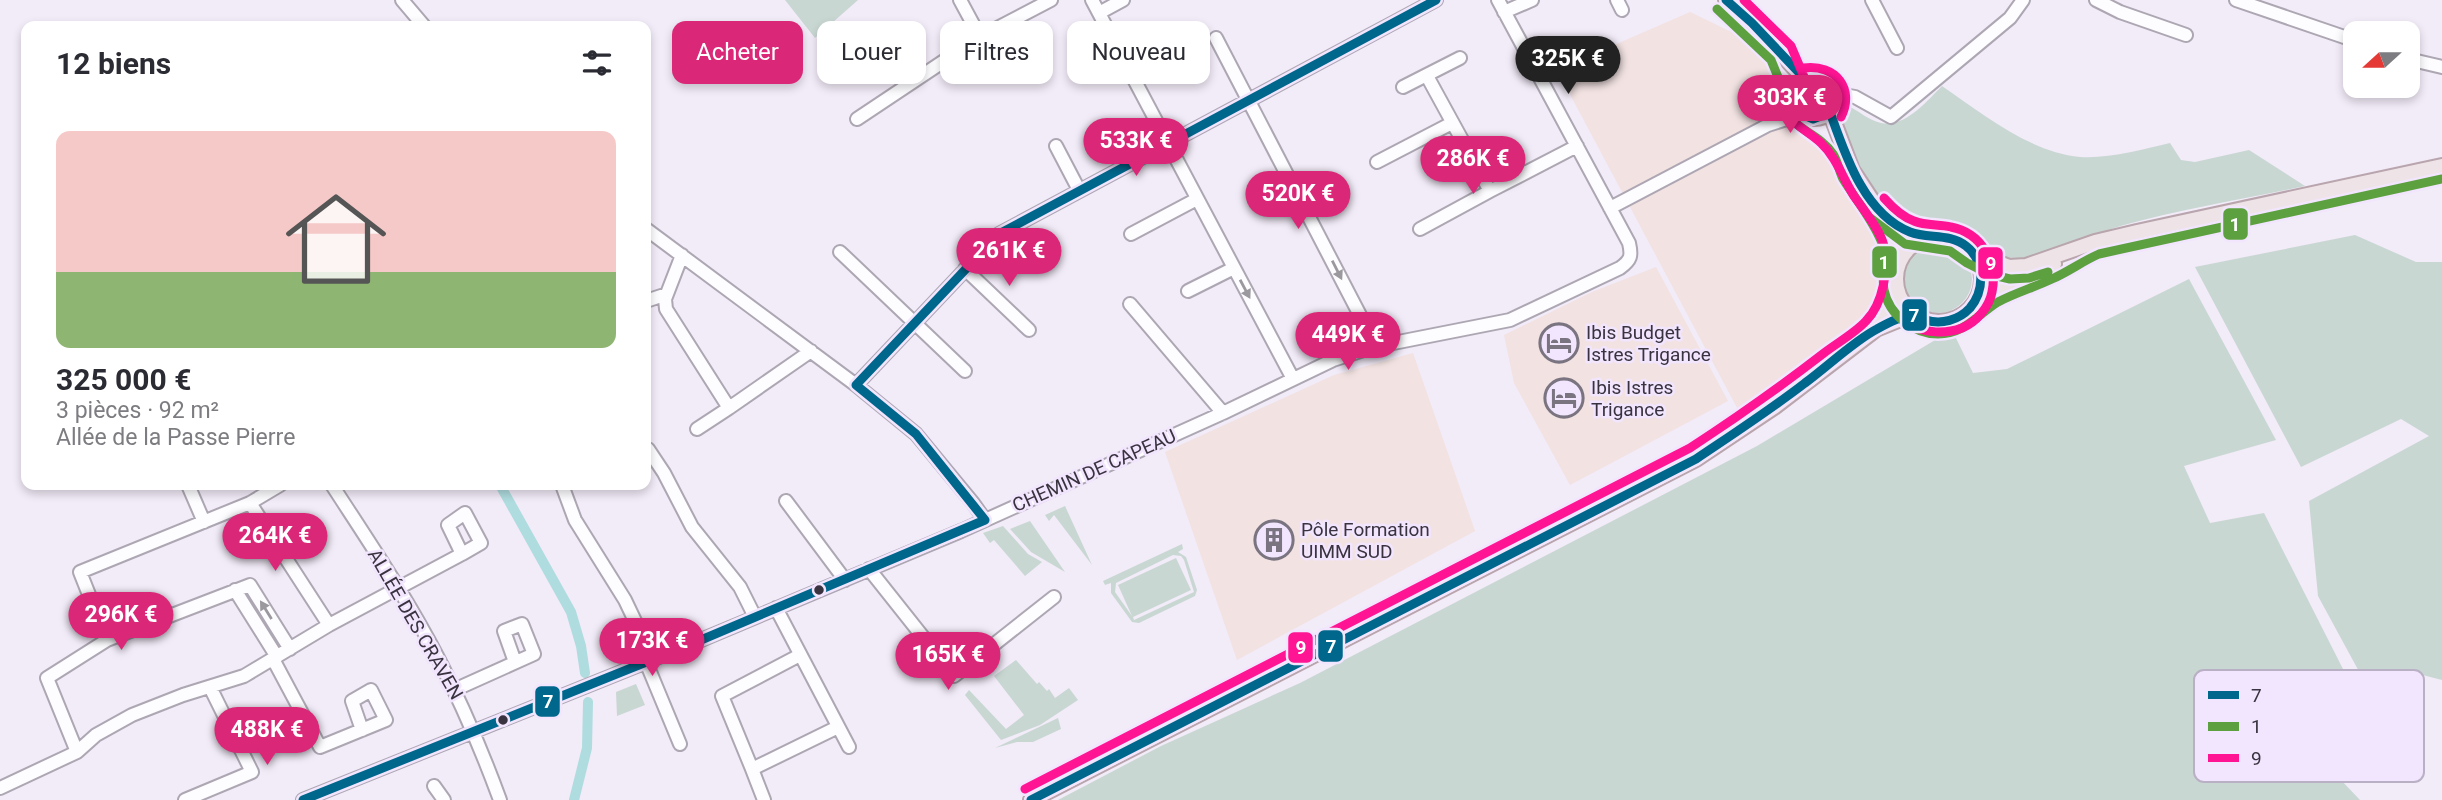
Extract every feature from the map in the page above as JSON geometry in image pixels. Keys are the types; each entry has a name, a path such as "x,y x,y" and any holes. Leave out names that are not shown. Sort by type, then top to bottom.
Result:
{"main road":[{"path":"1726,0 1781,53 1802,101 1843,147"},
{"path":"1802,101 1820,78 1826,81 1834,93 1830,112"},
{"path":"1802,101 1830,112 1852,170 1896,242 1896,288 1892,302 1876,329"},
{"path":"1879,211 1910,233 1955,239 1973,253 1992,262 2026,266 2137,232 2442,166"},
{"path":"1897,267 1910,246 1932,236"},
{"path":"1896,288 1900,298 1913,314 1925,320 1951,320 1991,292 2050,267 2080,249"},
{"path":"1973,253 1982,279 1980,293 1973,305"},
{"path":"1031,800 1696,459 1774,407 1876,329 1913,314"}],"street":[{"path":"402,0 420,21"},
{"path":"960,0 972,21"},
{"path":"1011,21 1051,0"},
{"path":"1092,0 1293,379"},
{"path":"1099,13 1123,0"},
{"path":"856,385 999,234 1436,0"},
{"path":"1532,0 1501,6 1610,208 1768,125 1802,101"},
{"path":"1872,0 1897,48"},
{"path":"1834,93 1855,97 1891,117 2010,18 2023,0"},
{"path":"2096,0 2120,12 2186,35"},
{"path":"2236,0 2343,37"},
{"path":"1216,38 1376,346"},
{"path":"1403,87 1460,58"},
{"path":"2420,62 2442,67"},
{"path":"857,119 940,64"},
{"path":"1427,76 1490,191"},
{"path":"1377,162 1452,123"},
{"path":"1056,146 1079,190"},
{"path":"1420,229 1577,146"},
{"path":"1131,233 1198,199"},
{"name":"CHEMIN DE CAPEAU","path":"303,800 845,580 1223,413 1333,360 1376,346 1510,320 1620,268 1630,260 1632,253 1629,243 1610,208"},
{"path":"651,233 856,385 916,434 985,520"},
{"path":"840,253 965,371"},
{"path":"682,255 667,294 666,309 729,408"},
{"path":"1188,291 1234,268"},
{"path":"965,269 1029,330"},
{"path":"651,299 667,294"},
{"path":"1130,303 1223,413"},
{"path":"697,429 811,351"},
{"path":"651,454 692,527 740,587 755,617"},
{"path":"190,490 204,522"},
{"path":"107,640 80,572 250,503 272,490"},
{"name":"ALLÉE DES CRAVEN","path":"335,490 399,588 454,690 500,800"},
{"path":"564,490 575,520 625,600 680,744"},
{"path":"786,500 845,580"},
{"path":"250,503 329,625"},
{"path":"0,788 77,752 96,735 132,715 244,676 329,625 462,554"},
{"path":"869,569 954,676 1055,597"},
{"path":"77,752 47,678 107,640 250,585 290,649"},
{"path":"235,590 275,658 320,747 362,730"},
{"path":"776,608 849,747"},
{"path":"764,800 722,696 800,654"},
{"path":"454,690 515,662"},
{"path":"185,800 252,772 210,687"},
{"path":"752,769 838,727"},
{"path":"434,786 444,800"}],"shaded area":[{"path":"785,0 858,0 834,21 817,21 815,38"},
{"path":"1690,12 1748,40 1790,93 1827,155 1877,227 1890,253 1884,295 1874,319 1743,419 1557,70"},
{"path":"1942,86 2007,130 2061,154 2102,156 2170,143 2181,160 2195,162 2249,150 2305,186 2124,225 2041,255 2027,258 2002,256 1987,249 1966,230 1956,226 1944,223 1913,225 1896,215 1864,174 1836,114 1841,106 1847,105 1877,122 1899,121 1915,112"},
{"path":"2355,235 2416,262 2442,262 2442,680 2424,675 2424,670 2358,670 2318,596 2309,501 2429,436 2401,419 2301,467 2195,267"},
{"path":"1938,245 1951,248 1962,255 1969,266 1972,279 1969,292 1962,303 1951,310 1938,313 1925,310 1914,303 1907,292 1904,279 1907,266 1914,255 1925,248"},
{"path":"1656,267 1728,401 1570,485 1514,383 1504,335 1592,292"},
{"path":"2189,279 2276,440 2184,466 2210,523 2264,513 2343,670 2194,670 2194,782 2343,782 2360,800 1058,800 1161,746 1300,683 1757,446 1952,330 1973,373 2007,369"},
{"path":"1413,353 1475,531 1237,660 1165,452 1334,375"},
{"path":"1065,506 1092,565 1054,515 1049,521 1045,515"},
{"path":"1030,521 1065,572 1031,552 1010,529"},
{"path":"1003,526 1028,554 1042,562 1025,576 994,540 990,543 983,533"},
{"path":"1182,544 1183,549 1178,552 1186,557 1197,590 1195,596 1139,623 1132,622 1111,593 1111,583 1105,585 1103,581","holes":["1173,555 1181,556 1194,592 1134,620 1133,617 1191,590 1176,558 1118,585 1132,616 1115,592 1116,583"]},
{"path":"1016,660 1037,684 1039,682 1047,691 1049,689 1055,698 1069,688 1078,700 1040,725 1001,740 965,695 969,690 1006,729 1024,715 994,676"},
{"path":"636,684 645,705 617,716 616,692"},
{"path":"1058,718 1061,729 1033,742 1017,742 995,748"}],"waterway":[{"path":"503,490 571,612 581,646 585,673"},
{"path":"574,800 587,748 588,702"}],"transit line":[{"name":"7","path":"856,385 999,234 1436,0"},
{"name":"7","path":"1726,0 1752,23 1806,80"},
{"name":"9","path":"1744,0 1791,46 1807,84"},
{"name":"1","path":"1717,9 1771,60 1785,94"},
{"name":"9","path":"1804,68 1825,70 1840,80 1846,97 1841,117"},
{"name":"7","path":"1796,89 1796,104 1804,114 1813,119 1830,112 1834,98 1830,87 1820,81 1806,80"},
{"name":"1","path":"1784,86 1785,111 1798,126 1833,154 1843,179 1882,243 1884,290 1891,307 1912,327 1929,333 1956,331 1998,302 2058,276 2099,254 2442,179"},
{"name":"9","path":"1025,789 1690,448 1758,402 1862,325 1877,305 1883,286 1886,265 1884,246 1831,155 1787,114 1784,107 1784,86"},
{"name":"7","path":"1031,800 1696,459 1778,403 1859,340 1881,327 1911,315 1944,322 1966,312 1975,301 1980,284 1977,259 1960,242 1910,232 1880,212 1858,181 1830,112"},
{"name":"9","path":"1884,198 1910,219 1923,224 1962,230 1979,243 1990,260 1992,270 1990,298 1985,309 1972,322 1962,328 1942,332 1909,326"},
{"name":"1","path":"1869,217 1905,244 1950,251 1989,274 2010,279 2029,278 2048,272"},
{"name":"7","path":"856,385 916,434 985,520"},
{"name":"7","path":"303,800 701,640 985,520"}],"place":[{"name":"Ibis Budget Istres Trigance","path":"1559,343"},
{"name":"Ibis Istres Trigance","path":"1564,398"},
{"name":"Pôle Formation UIMM SUD","path":"1274,540"}]}
